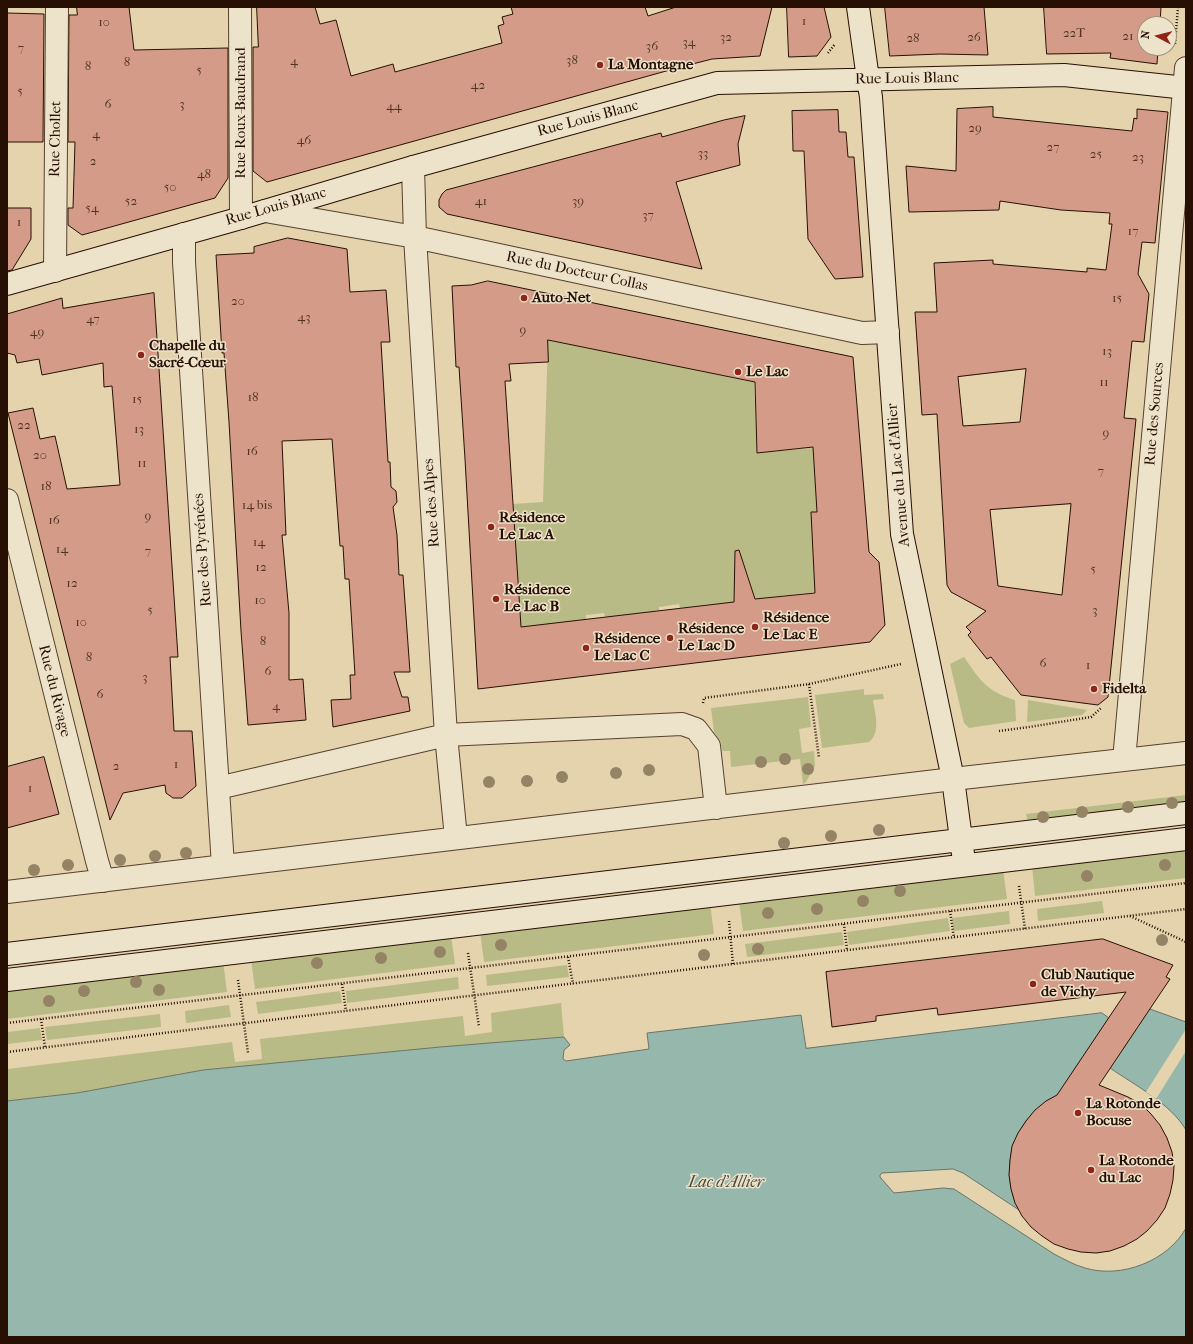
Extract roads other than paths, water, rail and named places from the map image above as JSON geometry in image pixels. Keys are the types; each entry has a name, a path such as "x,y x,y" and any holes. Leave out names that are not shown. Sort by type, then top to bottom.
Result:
{"street":[{"name":"Rue Chollet","path":"55,271 57,7"},
{"name":"Rue Roux-Baudrand","path":"240,7 241,218"},
{"name":"Avenue du Lac d'Allier","path":"858,7 872,97 902,534 953,779 965,866"},
{"name":"Rue Louis Blanc","path":"7,284 241,218 413,167 717,84 1064,75 1185,81"},
{"name":"Rue des Sources","path":"1124,760 1185,81"},
{"name":"Rue des Alpes","path":"413,167 415,237 446,735 456,838"},
{"name":"Rue du Docteur Collas","path":"265,211 415,237 862,333 888,332"},
{"name":"Rue des Pyrénées","path":"184,234 184,262 223,866"},
{"name":"Rue du Rivage","path":"7,500 103,881"},
{"path":"218,788 446,735 682,724 696,728 709,746 716,808"},
{"path":"7,892 953,779 1186,754"},
{"path":"7,954 1186,813"},
{"path":"7,980 1186,839"}],"water":[{"path":"1150,1009 1186,1022 1186,1130 1171,1111 1162,1103 1110,1068"},
{"name":"Lac d'Allier","path":"1102,1013 1109,1018 1061,1093 1034,1112 1018,1133 1010,1158 1009,1172 1014,1198 1019,1210 963,1173 953,1169 882,1173 880,1177 894,1193 943,1188 954,1189 1054,1254 1077,1265 1099,1271 1128,1269 1156,1258 1168,1250 1178,1240 1186,1228 1186,1337 7,1337 7,1101 77,1093 203,1070 440,1047 564,1037 570,1045 564,1050 563,1059 566,1061 649,1049 647,1033 801,1015 806,1048"}],"place":[{"name":"La Montagne","path":"600,65"},
{"name":"Auto-Net","path":"524,298"},
{"name":"Chapelle du Sacré-Cœur","path":"141,355"},
{"name":"Le Lac","path":"738,372"},
{"name":"Résidence Le Lac A","path":"491,527"},
{"name":"Résidence Le Lac B","path":"496,599"},
{"name":"Résidence Le Lac E","path":"755,627"},
{"name":"Résidence Le Lac D","path":"670,638"},
{"name":"Résidence Le Lac C","path":"586,648"},
{"name":"Fidelta","path":"1094,689"},
{"name":"Club Nautique de Vichy","path":"1033,984"},
{"name":"La Rotonde Bocuse","path":"1078,1113"},
{"name":"La Rotonde du Lac","path":"1091,1170"}]}
